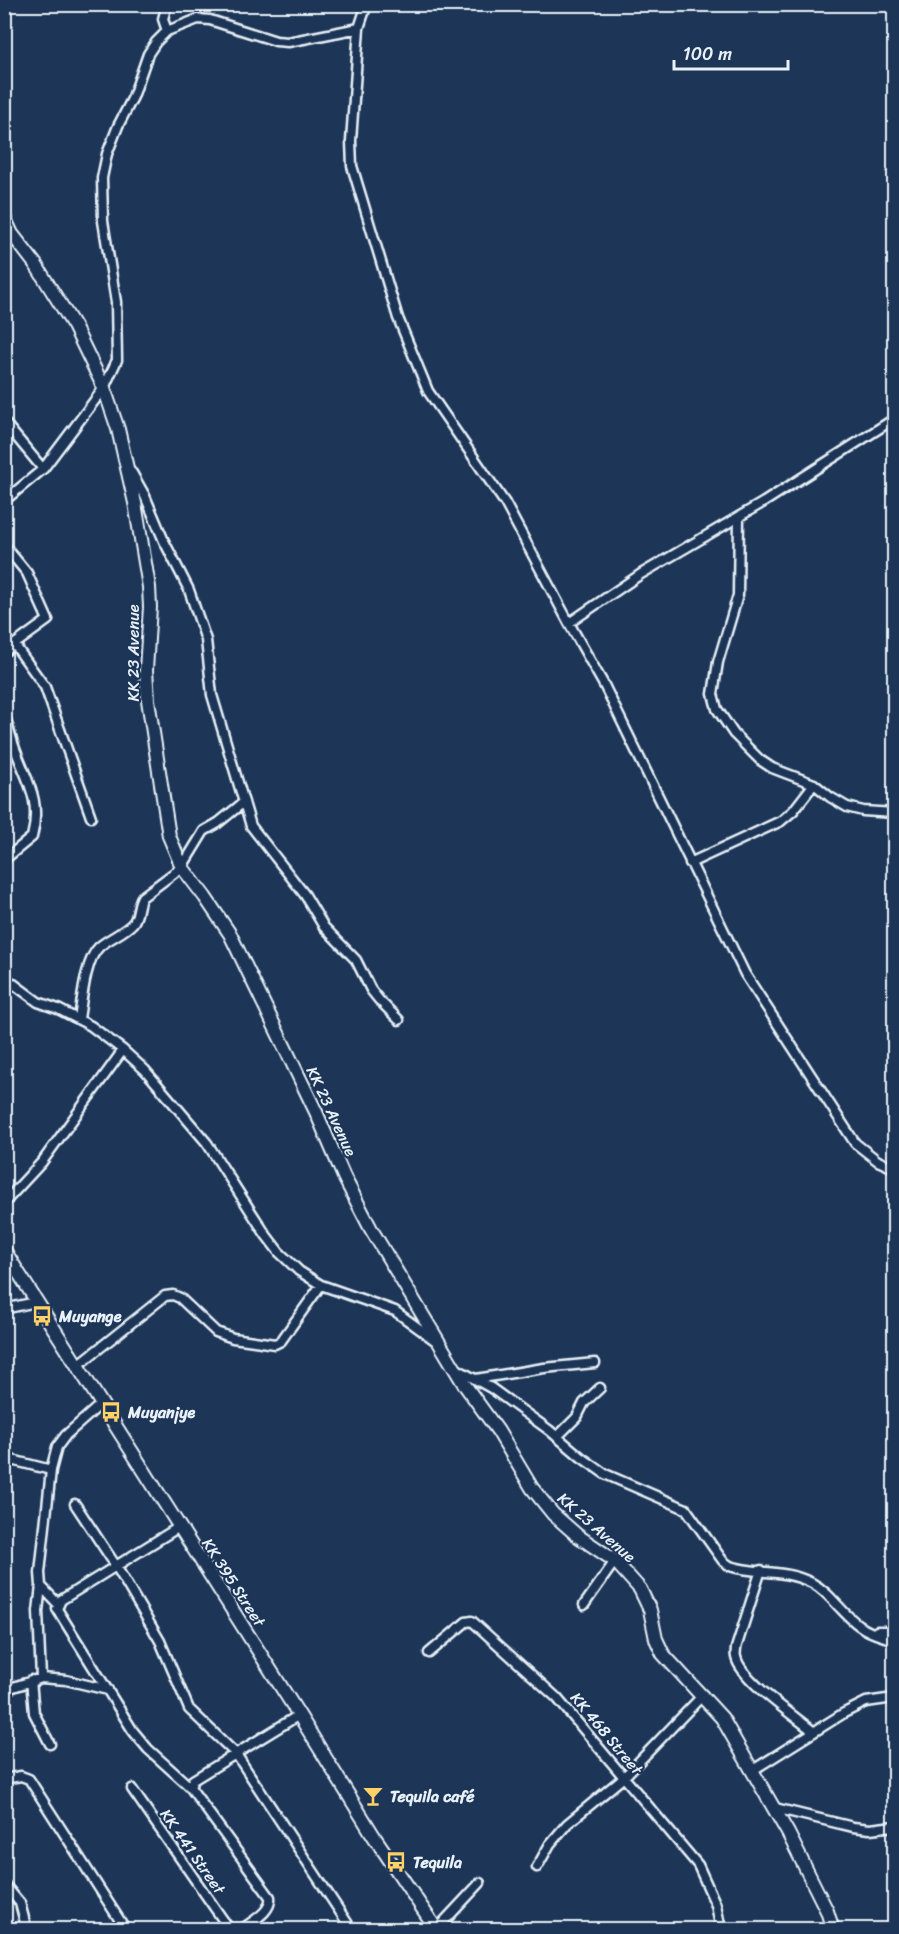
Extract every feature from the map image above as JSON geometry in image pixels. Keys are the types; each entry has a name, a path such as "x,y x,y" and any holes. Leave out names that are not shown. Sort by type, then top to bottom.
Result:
{"main road":[{"name":"KK 23 Avenue","path":"4,217 8,237 36,265 62,303 104,388 118,429 135,503 150,587 146,670 152,732 170,836 182,867 230,934 316,1112 344,1177 371,1229 454,1368 498,1431 532,1488 554,1514 578,1536 615,1561 640,1589 650,1610 656,1639 663,1654 722,1718 775,1808 827,1911 833,1929"},
{"name":"KK 395 Street","path":"4,1250 375,1838 437,1929"}],"street":[{"path":"167,4 164,19 167,31"},
{"path":"367,4 358,28 351,141 352,166 398,318 428,391 505,503 604,686 745,974 855,1143 878,1161 894,1168"},
{"path":"5,501 43,469 104,388 117,360 116,302 104,221 102,178 112,140 133,97 148,54 156,42 167,31 198,20 210,20 276,41 288,42 358,28"},
{"path":"569,623 641,574 739,517 894,419"},
{"path":"4,422 43,469"},
{"path":"125,463 145,496 164,541 189,590 206,640 212,695 251,826 305,895 324,927 356,960 371,990 399,1020"},
{"path":"739,517 738,595 718,662 713,694 717,709 734,734 760,760 772,768 814,784 847,807 863,811 894,813"},
{"path":"4,544 27,573 48,620 4,652"},
{"path":"14,644 45,687 91,817"},
{"path":"4,714 13,744 35,798 36,810 32,837 4,860"},
{"path":"690,863 781,821 793,811 814,784"},
{"path":"78,1019 88,971 97,949 131,925 136,918 140,900 182,867 204,831 244,802"},
{"path":"4,975 7,980 38,1002 78,1019 123,1050 145,1070 207,1143 279,1252 299,1270 321,1285 395,1311 440,1344"},
{"path":"4,1203 42,1162 123,1050"},
{"path":"77,1366 165,1296 173,1295 180,1298 216,1332 233,1338 275,1344 281,1341 321,1285"},
{"path":"4,1309 36,1302"},
{"path":"476,1379 544,1368 595,1363"},
{"path":"454,1368 476,1379 605,1474 687,1509 723,1561 730,1566 796,1576 814,1584 828,1594 840,1609 867,1631 894,1640"},
{"path":"557,1437 576,1417 584,1403 600,1388"},
{"path":"41,1678 38,1611 51,1470 57,1447 101,1404"},
{"path":"4,1458 51,1470"},
{"path":"75,1504 116,1566 160,1641 189,1709 236,1754 352,1929"},
{"path":"58,1604 179,1527"},
{"path":"584,1605 615,1561"},
{"path":"760,1570 736,1648 736,1658 753,1682 814,1732"},
{"path":"41,1586 58,1604 57,1609 133,1731 148,1749 190,1786 270,1897 269,1909 241,1929"},
{"name":"KK 468 Street","path":"429,1653 466,1622 472,1621 557,1698 698,1864 716,1905 721,1929"},
{"path":"867,1631 894,1631"},
{"path":"4,1690 41,1678 66,1680 108,1690"},
{"path":"31,1680 34,1713 50,1744"},
{"path":"537,1867 550,1845 567,1824 624,1777 703,1695"},
{"path":"753,1770 844,1713 866,1702 894,1698"},
{"path":"190,1786 194,1780 299,1715"},
{"path":"5,1777 21,1776 29,1779 126,1929"},
{"name":"KK 441 Street","path":"132,1790 230,1929"},
{"path":"775,1808 853,1827 870,1829 894,1826"},
{"path":"437,1929 480,1883"},
{"path":"4,1884 20,1903 27,1929"}],"place":[{"name":"Muyange","path":"42,1316"},
{"name":"Muyanjye","path":"111,1412"},
{"name":"Tequila café","path":"373,1796"},
{"name":"Tequila","path":"396,1862"}]}
